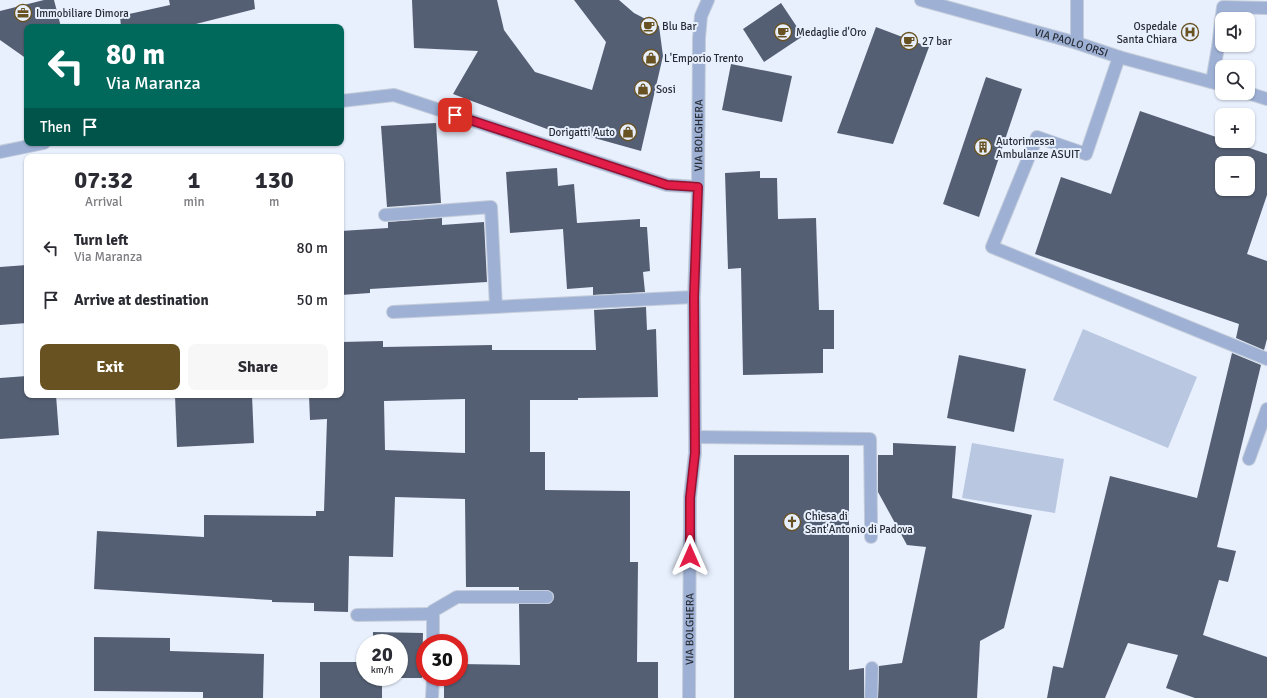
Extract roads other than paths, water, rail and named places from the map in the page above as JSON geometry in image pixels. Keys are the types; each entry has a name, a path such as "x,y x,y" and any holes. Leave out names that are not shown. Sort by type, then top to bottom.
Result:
{"street":[{"name":"VIA BOLGHERA","path":"689,698 690,498 695,453 694,297 698,187 699,38 701,16 708,0"},
{"name":"VIA PAOLO ORSI","path":"921,0 1077,43 1119,57 1215,83"},
{"path":"1077,0 1077,43"},
{"path":"1218,60 1223,4 1254,4 1267,8"},
{"path":"1119,57 1086,154 1037,137 992,247 1267,359"},
{"path":"344,101 394,95 667,185 698,187"},
{"path":"1255,95 1267,99"},
{"path":"0,152 29,146"},
{"path":"385,215 491,207 496,307"},
{"path":"393,312 694,297"},
{"path":"1249,460 1267,409"},
{"path":"695,437 870,439 871,537"},
{"path":"433,634 433,611 457,597 547,598"},
{"path":"357,615 434,614"},
{"path":"871,698 872,668"},
{"path":"432,698 433,686"}],"place":[{"name":"Immobiliare Dimora","path":"23,13"},
{"name":"Blu Bar","path":"649,26"},
{"name":"Medaglie d'Oro","path":"783,32"},
{"name":"Ospedale Santa Chiara","path":"1190,32"},
{"name":"27 bar","path":"909,41"},
{"name":"L'Emporio Trento","path":"651,58"},
{"name":"Sosi","path":"643,89"},
{"name":"Dorigatti Auto","path":"628,132"},
{"name":"Autorimessa Ambulanze ASUIT","path":"983,147"},
{"name":"Chiesa di Sant'Antonio di Padova","path":"792,522"}]}
